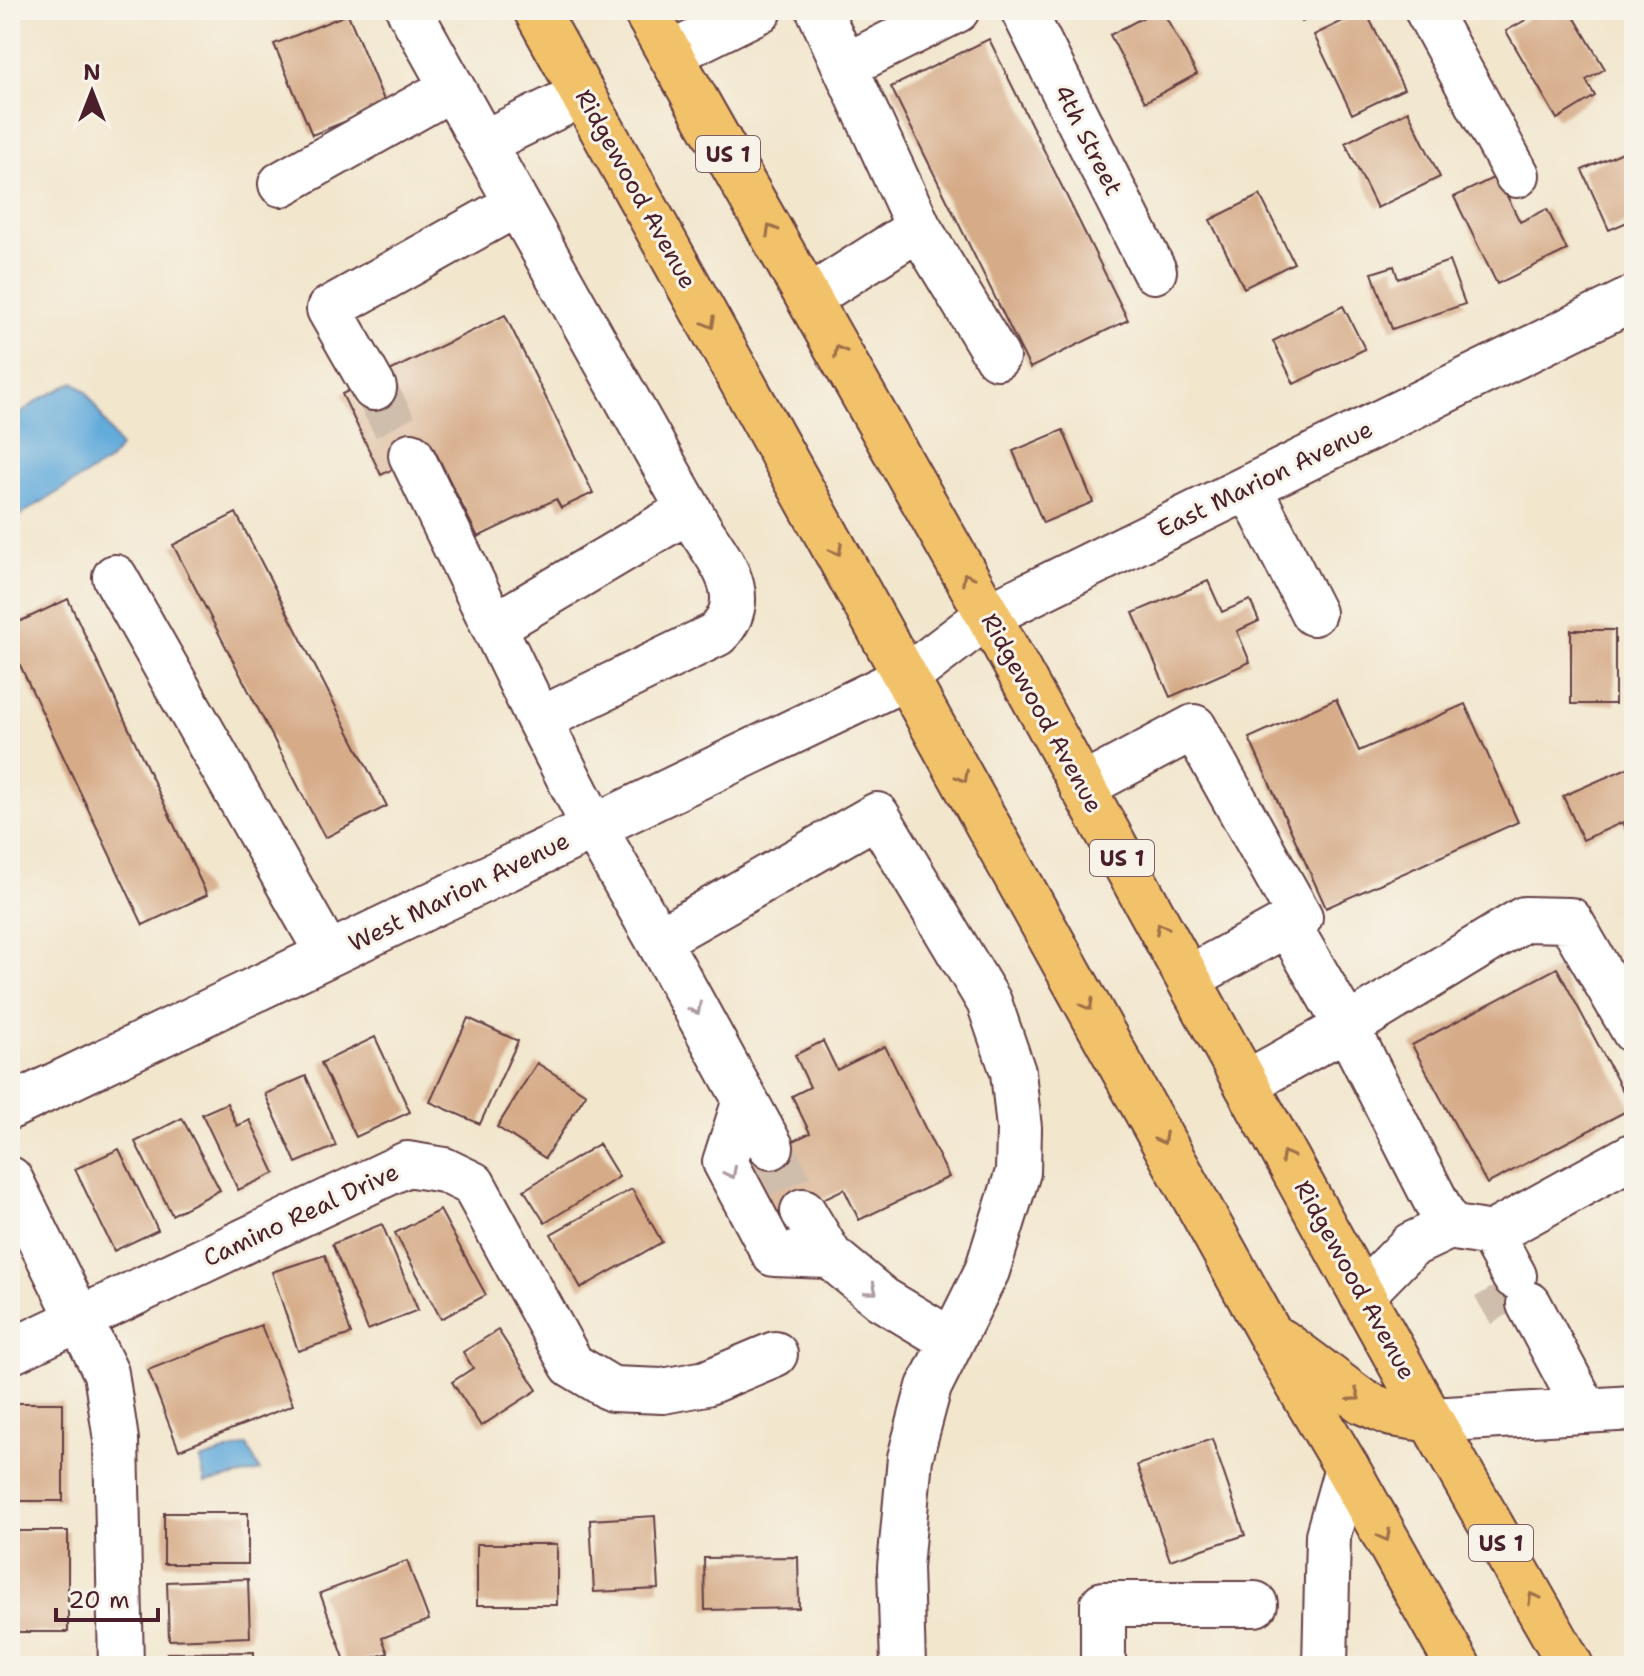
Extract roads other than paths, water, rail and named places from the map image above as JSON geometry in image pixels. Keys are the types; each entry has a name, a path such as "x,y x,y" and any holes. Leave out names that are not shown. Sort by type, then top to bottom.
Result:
{"main road":[{"name":"Ridgewood Avenue","path":"536,10 1458,1666"},
{"name":"Ridgewood Avenue","path":"645,10 988,615 1431,1420 1571,1666"},
{"name":"Ridgewood Avenue","path":"1270,1333 1363,1402 1392,1414 1431,1420"}],"street":[{"path":"409,10 732,584 733,605 728,623 717,634 539,720"},
{"path":"671,54 760,10"},
{"path":"819,10 919,228 997,357"},
{"path":"845,66 957,10"},
{"name":"4th Street","path":"1023,10 1154,271"},
{"path":"1427,10 1517,175"},
{"path":"281,184 452,88"},
{"path":"483,143 583,94"},
{"path":"374,388 329,309 517,204"},
{"path":"809,298 919,228"},
{"name":"East Marion Avenue","path":"907,677 988,615 1634,298"},
{"path":"411,455 594,827 771,1147"},
{"path":"1249,487 1313,613"},
{"path":"494,626 689,510"},
{"path":"115,577 328,954"},
{"name":"West Marion Avenue","path":"10,1107 907,677"},
{"path":"1082,787 1194,727 1300,917 1189,978"},
{"path":"658,940 877,815 989,1002 1013,1072 1019,1128 1018,1172 987,1271 929,1387 910,1458 900,1567 903,1666"},
{"path":"1246,1083 1347,1027 1524,919 1570,920 1634,1031"},
{"path":"1287,923 1347,1027 1586,1411"},
{"path":"745,1100 725,1162 774,1254 830,1256"},
{"path":"1504,1278 1634,1155"},
{"name":"Camino Real Drive","path":"10,1352 407,1164 444,1170 473,1184 572,1365 612,1389 663,1391 706,1383 775,1354"},
{"path":"10,1179 106,1373 112,1399 116,1440 121,1666"},
{"path":"803,1211 830,1256 882,1299 952,1341"},
{"path":"1362,1295 1411,1245 1504,1278"},
{"path":"1431,1420 1634,1408"},
{"path":"1325,1666 1328,1535 1347,1468"},
{"path":"1103,1666 1103,1604 1255,1604"}],"water":[{"path":"74,382 87,393 120,447 109,461 10,521 10,421 40,399"},
{"path":"247,1445 260,1471 205,1483 200,1460"}],"tunnel":[{"path":"374,388 411,455"},
{"path":"771,1147 803,1211"},
{"path":"1494,1286 1510,1313"}]}
